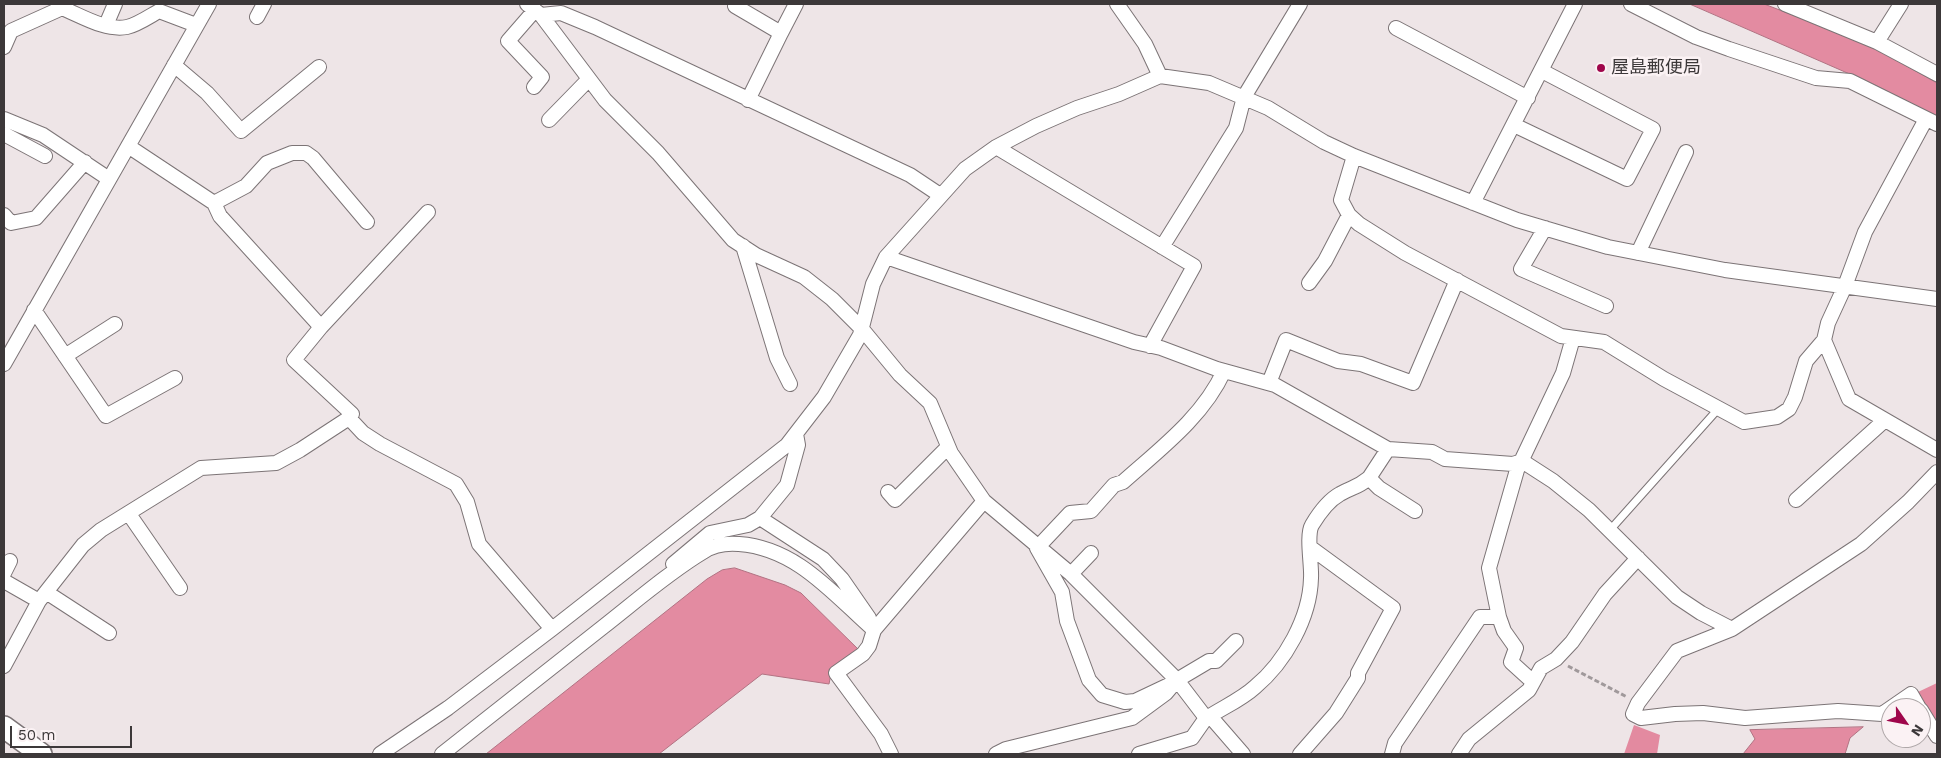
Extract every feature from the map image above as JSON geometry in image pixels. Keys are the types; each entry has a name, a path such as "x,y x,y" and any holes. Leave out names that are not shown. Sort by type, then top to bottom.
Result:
{"main road":[{"path":"4,727 41,754"}],"street":[{"path":"106,25 115,4"},
{"path":"4,364 209,4"},
{"path":"257,17 264,4"},
{"path":"748,100 796,4"},
{"path":"1117,4 1146,44 1160,76"},
{"path":"1162,247 1236,128 1244,97 1300,4"},
{"path":"1473,203 1542,72 1575,4"},
{"path":"1354,156 1341,200 1349,215 1366,229 1561,336 1604,342 1664,379 1744,422 1777,417 1789,409 1796,397 1806,362 1824,340 1828,323 1846,286 1865,232 1934,121 1850,81 1816,78 1696,37 1631,4"},
{"path":"1786,4 1877,42 1937,74"},
{"path":"1877,42 1901,4"},
{"path":"4,47 11,31 63,6 106,25 128,27 159,11 196,25"},
{"path":"735,6 782,33"},
{"path":"534,10 562,13 564,9 748,100 910,175 940,195"},
{"path":"534,10 605,100 658,153 700,205 733,240 804,277 832,299 862,329 900,375 930,403 948,447 984,501 1037,548 1071,574 1243,754"},
{"path":"534,10 508,41 542,77 534,87"},
{"path":"1396,28 1528,98"},
{"path":"174,65 207,93 241,132 319,67"},
{"path":"1514,125 1627,179 1653,129 1542,72"},
{"path":"380,754 448,708 787,445 824,397 862,329 873,284 886,257 964,169 996,147 1077,108 1119,94 1160,76 1209,83 1268,108 1324,142 1354,156 1473,203 1608,248 1725,270 1937,299"},
{"path":"549,120 589,79"},
{"path":"4,119 42,135 110,179"},
{"path":"4,134 44,156"},
{"path":"128,146 214,203 220,216 321,327"},
{"path":"996,147 1194,266 1150,346"},
{"path":"1638,253 1686,152"},
{"path":"214,203 246,186 267,164 292,153 306,153 313,158 367,222"},
{"path":"4,215 11,223 36,218 85,162"},
{"path":"4,666 43,596 83,545 101,530 201,468 276,463 300,450 352,414 294,360 321,327 428,212"},
{"path":"1309,283 1325,262 1349,215"},
{"path":"1545,228 1521,269 1606,306"},
{"path":"743,246 777,358 790,384"},
{"path":"886,257 1126,339 1224,371 1269,383 1330,415 1388,449 1432,452 1446,459 1455,460 1513,464 1522,461"},
{"path":"1269,383 1286,340 1338,361 1361,364 1412,383 1457,280"},
{"path":"34,310 106,416 175,378"},
{"path":"65,356 115,324"},
{"path":"1533,682 1511,662 1516,648 1504,631 1489,568 1517,470 1563,373 1573,338"},
{"path":"1824,340 1849,399 1937,450"},
{"path":"1037,548 1070,513 1091,512 1114,486 1123,482 1176,437 1217,387 1224,371"},
{"path":"348,418 363,433 380,444 456,484 467,502 479,544 552,629"},
{"path":"1796,500 1885,420"},
{"path":"652,589 656,580 710,533 748,525 760,518 787,485 798,445 796,434"},
{"path":"888,492 895,500 948,447"},
{"path":"1139,754 1192,738 1208,717 1255,687 1278,661 1296,634 1309,598 1311,579 1310,527 1340,494 1358,488 1369,478 1388,449"},
{"path":"1522,461 1553,481 1589,510 1678,597 1701,613 1732,629"},
{"path":"1881,714 1838,711 1745,718 1703,713 1640,718 1633,714 1638,703 1678,651 1732,629 1861,544 1908,502 1937,472"},
{"path":"1369,478 1379,488 1415,512"},
{"path":"891,754 881,734 836,673 863,654 869,646 874,630 984,501"},
{"path":"129,514 180,588"},
{"path":"760,518 823,559 842,578 869,619 874,630"},
{"path":"442,754 652,589 704,551 720,545 740,544 764,550 794,562 814,574 874,630"},
{"path":"1037,548 1062,592 1067,621 1089,680 1102,695 1125,702 1135,701 1175,681 1208,661 1216,660 1236,640"},
{"path":"1300,754 1336,713 1358,678 1358,673 1393,608 1310,548"},
{"path":"1071,574 1090,553"},
{"path":"1459,754 1469,738 1529,690 1542,668 1556,659 1572,642 1605,594 1638,558"},
{"path":"4,581 43,596 109,633"},
{"path":"1392,754 1395,743 1480,617 1499,616"},
{"path":"996,754 1132,718 1166,693 1175,681"}],"lane":[{"path":"1610,530 1719,408"}],"path":[{"path":"1556,659 1638,703"}],"shaded area":[{"path":"1690,4 1764,4 1866,43 1937,83 1937,116 1861,79"},
{"path":"735,568 785,585 801,593 860,651 832,669 829,684 762,674 659,754 486,754 707,579 722,570"},
{"path":"1937,683 1937,725 1931,715 1931,698 1921,698 1918,692"},
{"path":"1634,725 1660,735 1657,754 1624,754"},
{"path":"1863,727 1850,738 1845,754 1743,754 1755,739 1750,730"}],"place":[{"name":"屋島郵便局","path":"1601,68"}]}
